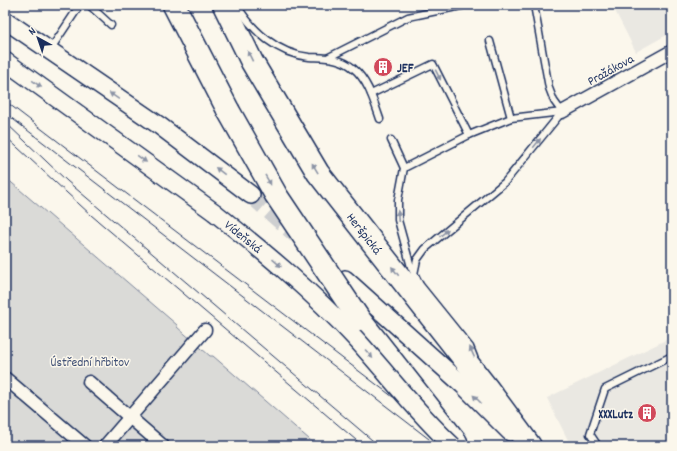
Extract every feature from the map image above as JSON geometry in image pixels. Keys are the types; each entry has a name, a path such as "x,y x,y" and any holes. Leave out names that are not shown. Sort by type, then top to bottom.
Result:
{"highway":[{"path":"174,5 228,110 276,195 359,319 459,446"},
{"name":"Heršpická","path":"224,5 252,62 318,173 487,388 530,446"}],"main road":[{"path":"5,20 48,52 160,126 251,195"},
{"name":"Vídeňská","path":"5,61 214,212 311,293 355,338 433,428 453,446"},
{"path":"345,279 463,385 524,446"}],"street":[{"name":"Pražákova","path":"562,112 672,51"},
{"path":"105,446 205,330"},
{"path":"5,378 85,446"},
{"path":"88,382 163,446"}],"lane":[{"path":"48,52 80,5"},
{"path":"89,5 111,25"},
{"path":"237,5 254,30 273,44 295,54 329,57 342,61 353,67 361,76 371,94 380,119"},
{"path":"329,57 350,48 390,25 427,9 466,5"},
{"path":"534,5 549,88 554,101 562,112"},
{"path":"490,41 511,118"},
{"path":"371,94 433,64 469,135"},
{"path":"414,274 417,260 425,249 505,182 562,112"},
{"path":"404,168 469,135 511,118 562,112"},
{"path":"391,140 404,168 398,200 398,220 405,251 414,274 470,347 487,388"},
{"path":"598,446 590,434 605,389 672,356"}],"shaded area":[{"path":"612,5 672,5 672,32 636,52"},
{"path":"672,337 672,446 571,446 547,398"}],"green space":[{"name":"Ústřední hřbitov","path":"5,177 177,325 177,327 210,356 213,356 317,446 5,446"}],"tunnel":[{"path":"251,195 296,235"}],"tram line":[{"path":"5,101 393,397"},
{"path":"5,113 429,439"},
{"path":"5,122 67,181 379,446"},
{"path":"5,136 91,215 363,446"}],"place":[{"name":"JEF","path":"383,67"},
{"name":"XXXLutz","path":"647,413"}]}
